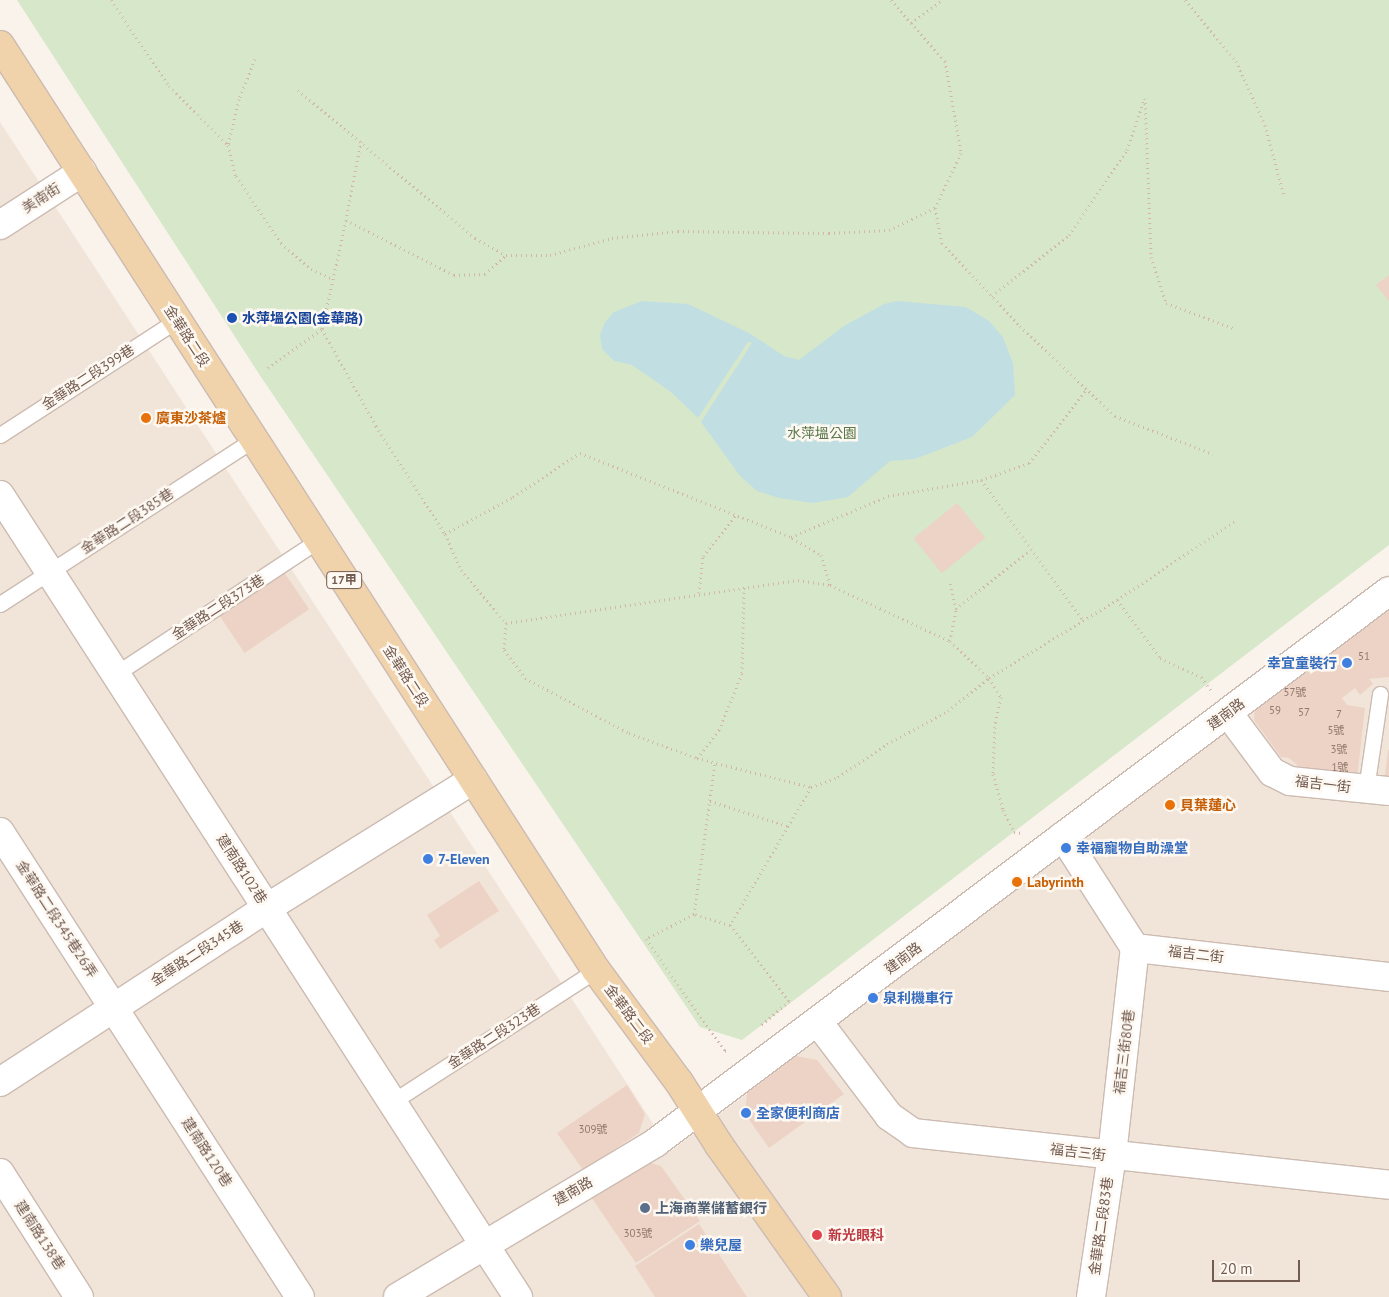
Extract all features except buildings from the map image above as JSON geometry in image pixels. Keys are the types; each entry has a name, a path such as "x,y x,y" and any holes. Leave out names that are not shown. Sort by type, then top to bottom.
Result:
{"main road":[{"name":"金華路二段","path":"0,45 596,970 697,1110 827,1297"}],"street":[{"name":"美南街","path":"0,225 82,172"},
{"name":"建南路102巷","path":"0,495 117,673 518,1297"},
{"name":"建南路","path":"398,1297 484,1243 654,1144 1389,591"},
{"name":"福吉一街","path":"1228,713 1272,772 1290,781 1378,790"},
{"name":"金華路二段345巷","path":"0,1082 267,908 473,780"},
{"name":"金華路二段345巷26弄","path":"0,832 113,1007"},
{"path":"1063,836 1135,948"},
{"name":"福吉二街","path":"1135,948 1389,977"},
{"name":"福吉三街80巷","path":"1112,1155 1135,948"},
{"name":"建南路120巷","path":"113,1007 300,1297"},
{"name":"福吉三街","path":"818,1022 890,1116 913,1133 1389,1185"},
{"name":"金華路二段83巷","path":"1091,1297 1112,1155"},
{"name":"建南路138巷","path":"0,1174 79,1297"}],"lane":[{"name":"金華路二段399巷","path":"0,435 177,320"},
{"name":"金華路二段385巷","path":"0,604 254,439"},
{"name":"金華路二段373巷","path":"117,673 319,540"},
{"path":"1378,790 1380,694"},
{"name":"金華路二段323巷","path":"392,1102 596,970"}],"path":[{"path":"111,0 169,86 228,145"},
{"path":"891,0 945,61 961,153 935,208 942,243 992,296 1115,416 1214,454"},
{"path":"911,23 943,0"},
{"path":"1185,0 1236,61 1265,125 1284,196"},
{"path":"255,59 239,99 228,145 236,176 281,243 311,269 333,279"},
{"path":"298,90 475,238 506,255 550,255 612,238 678,231 829,234 889,230 935,208"},
{"path":"992,296 1069,235 1127,150 1145,98 1151,256 1166,303 1233,328"},
{"path":"361,141 322,329 376,426 445,534 461,570 506,623 504,650 525,678 629,733 697,758 811,787 838,777 887,744 948,711 989,678 1084,621 1235,522"},
{"path":"346,220 454,275 486,274 506,255"},
{"path":"268,368 322,329"},
{"path":"791,538 888,496 981,480 1029,462 1087,390"},
{"path":"445,534 513,497 580,453 737,514 791,538 821,555 830,585"},
{"path":"981,480 1030,550 1084,621"},
{"path":"699,593 702,556 737,514"},
{"path":"956,609 1030,550"},
{"path":"506,623 699,593 798,580 830,585 950,641 989,678 1001,697 995,722 994,774 1007,817 1014,832 1063,836"},
{"path":"950,582 956,609 950,641"},
{"path":"697,758 719,730 742,673 744,587"},
{"path":"1117,600 1160,658 1201,676 1228,713"},
{"path":"694,914 715,763"},
{"path":"730,925 811,787"},
{"path":"710,801 788,826"},
{"path":"738,1044 725,1051 646,940 694,914 730,925 789,1001 752,1031"}],"shaded area":[{"path":"0,122 671,1151 1389,606 1389,1297 0,1297"}],"green space":[{"name":"水萍塭公園","path":"17,0 1389,0 1389,545 742,1040 700,1027 259,374"}],"water":[{"path":"642,301 688,304 749,333 784,356 799,360 844,326 884,304 897,301 966,307 989,321 1003,337 1013,363 1015,395 972,437 915,459 890,461 848,497 813,503 779,498 757,491 740,476 701,422 752,343 748,342 698,418 671,392 632,365 614,361 602,349 600,335 605,322 614,312"}],"place":[{"name":"水萍塭公園(金華路)","path":"232,318"},
{"name":"廣東沙茶爐","path":"146,418"},
{"name":"幸宜童裝行","path":"1347,663"},
{"name":"貝葉蓮心","path":"1170,805"},
{"name":"幸福寵物自助澡堂","path":"1066,848"},
{"name":"7-Eleven","path":"428,859"},
{"name":"Labyrinth","path":"1017,882"},
{"name":"泉利機車行","path":"873,998"},
{"name":"全家便利商店","path":"746,1113"},
{"name":"上海商業儲蓄銀行","path":"645,1208"},
{"name":"新光眼科","path":"817,1235"},
{"name":"樂兒屋","path":"690,1245"}]}
